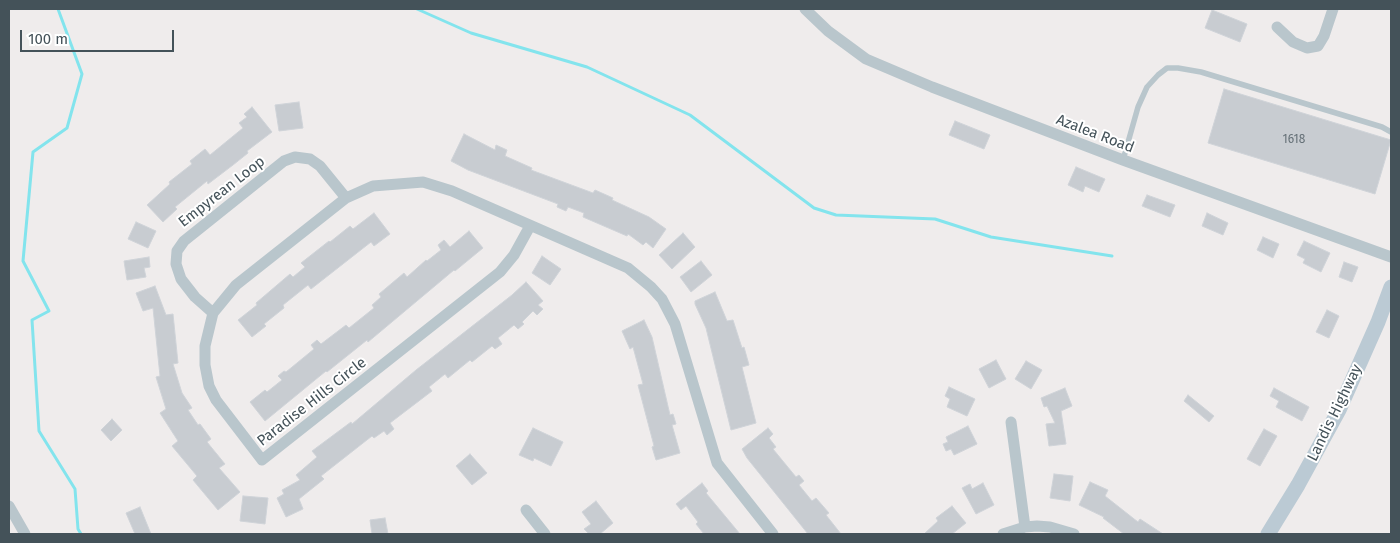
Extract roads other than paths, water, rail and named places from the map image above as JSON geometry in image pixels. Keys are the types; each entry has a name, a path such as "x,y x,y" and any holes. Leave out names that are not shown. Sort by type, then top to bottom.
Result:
{"main road":[{"name":"Landis Highway","path":"1268,534 1298,485 1339,410 1378,322 1391,287"}],"street":[{"name":"Azalea Road","path":"805,9 828,32 866,59 932,87 1123,160 1391,257"},
{"path":"1277,27 1293,42 1307,48 1318,46 1324,36 1333,9"},
{"name":"Empyrean Loop","path":"213,313 195,297 181,279 176,264 177,251 184,241 284,161 295,157 310,159 320,166 346,198"},
{"name":"Paradise Hills Circle","path":"530,226 514,255 500,272 262,460 216,400 209,386 205,365 205,346 213,313 236,285 346,198 374,186 423,182 452,191 628,268 643,279 662,299 670,312 681,340 717,463 773,534"},
{"path":"1011,422 1025,527"},
{"path":"9,506 25,534"},
{"path":"526,510 545,534"},
{"path":"1003,534 1025,527 1050,527 1074,534"}],"lane":[{"path":"1123,160 1138,107 1147,87 1167,68 1200,72 1382,127 1391,132"}],"waterway":[{"path":"58,9 82,74 67,128 33,152 23,261 49,311 32,320 39,431 75,489 78,529 81,534"},
{"path":"417,9 471,33 587,67 690,115 814,208 836,215 935,219 991,237 1112,256"}]}
